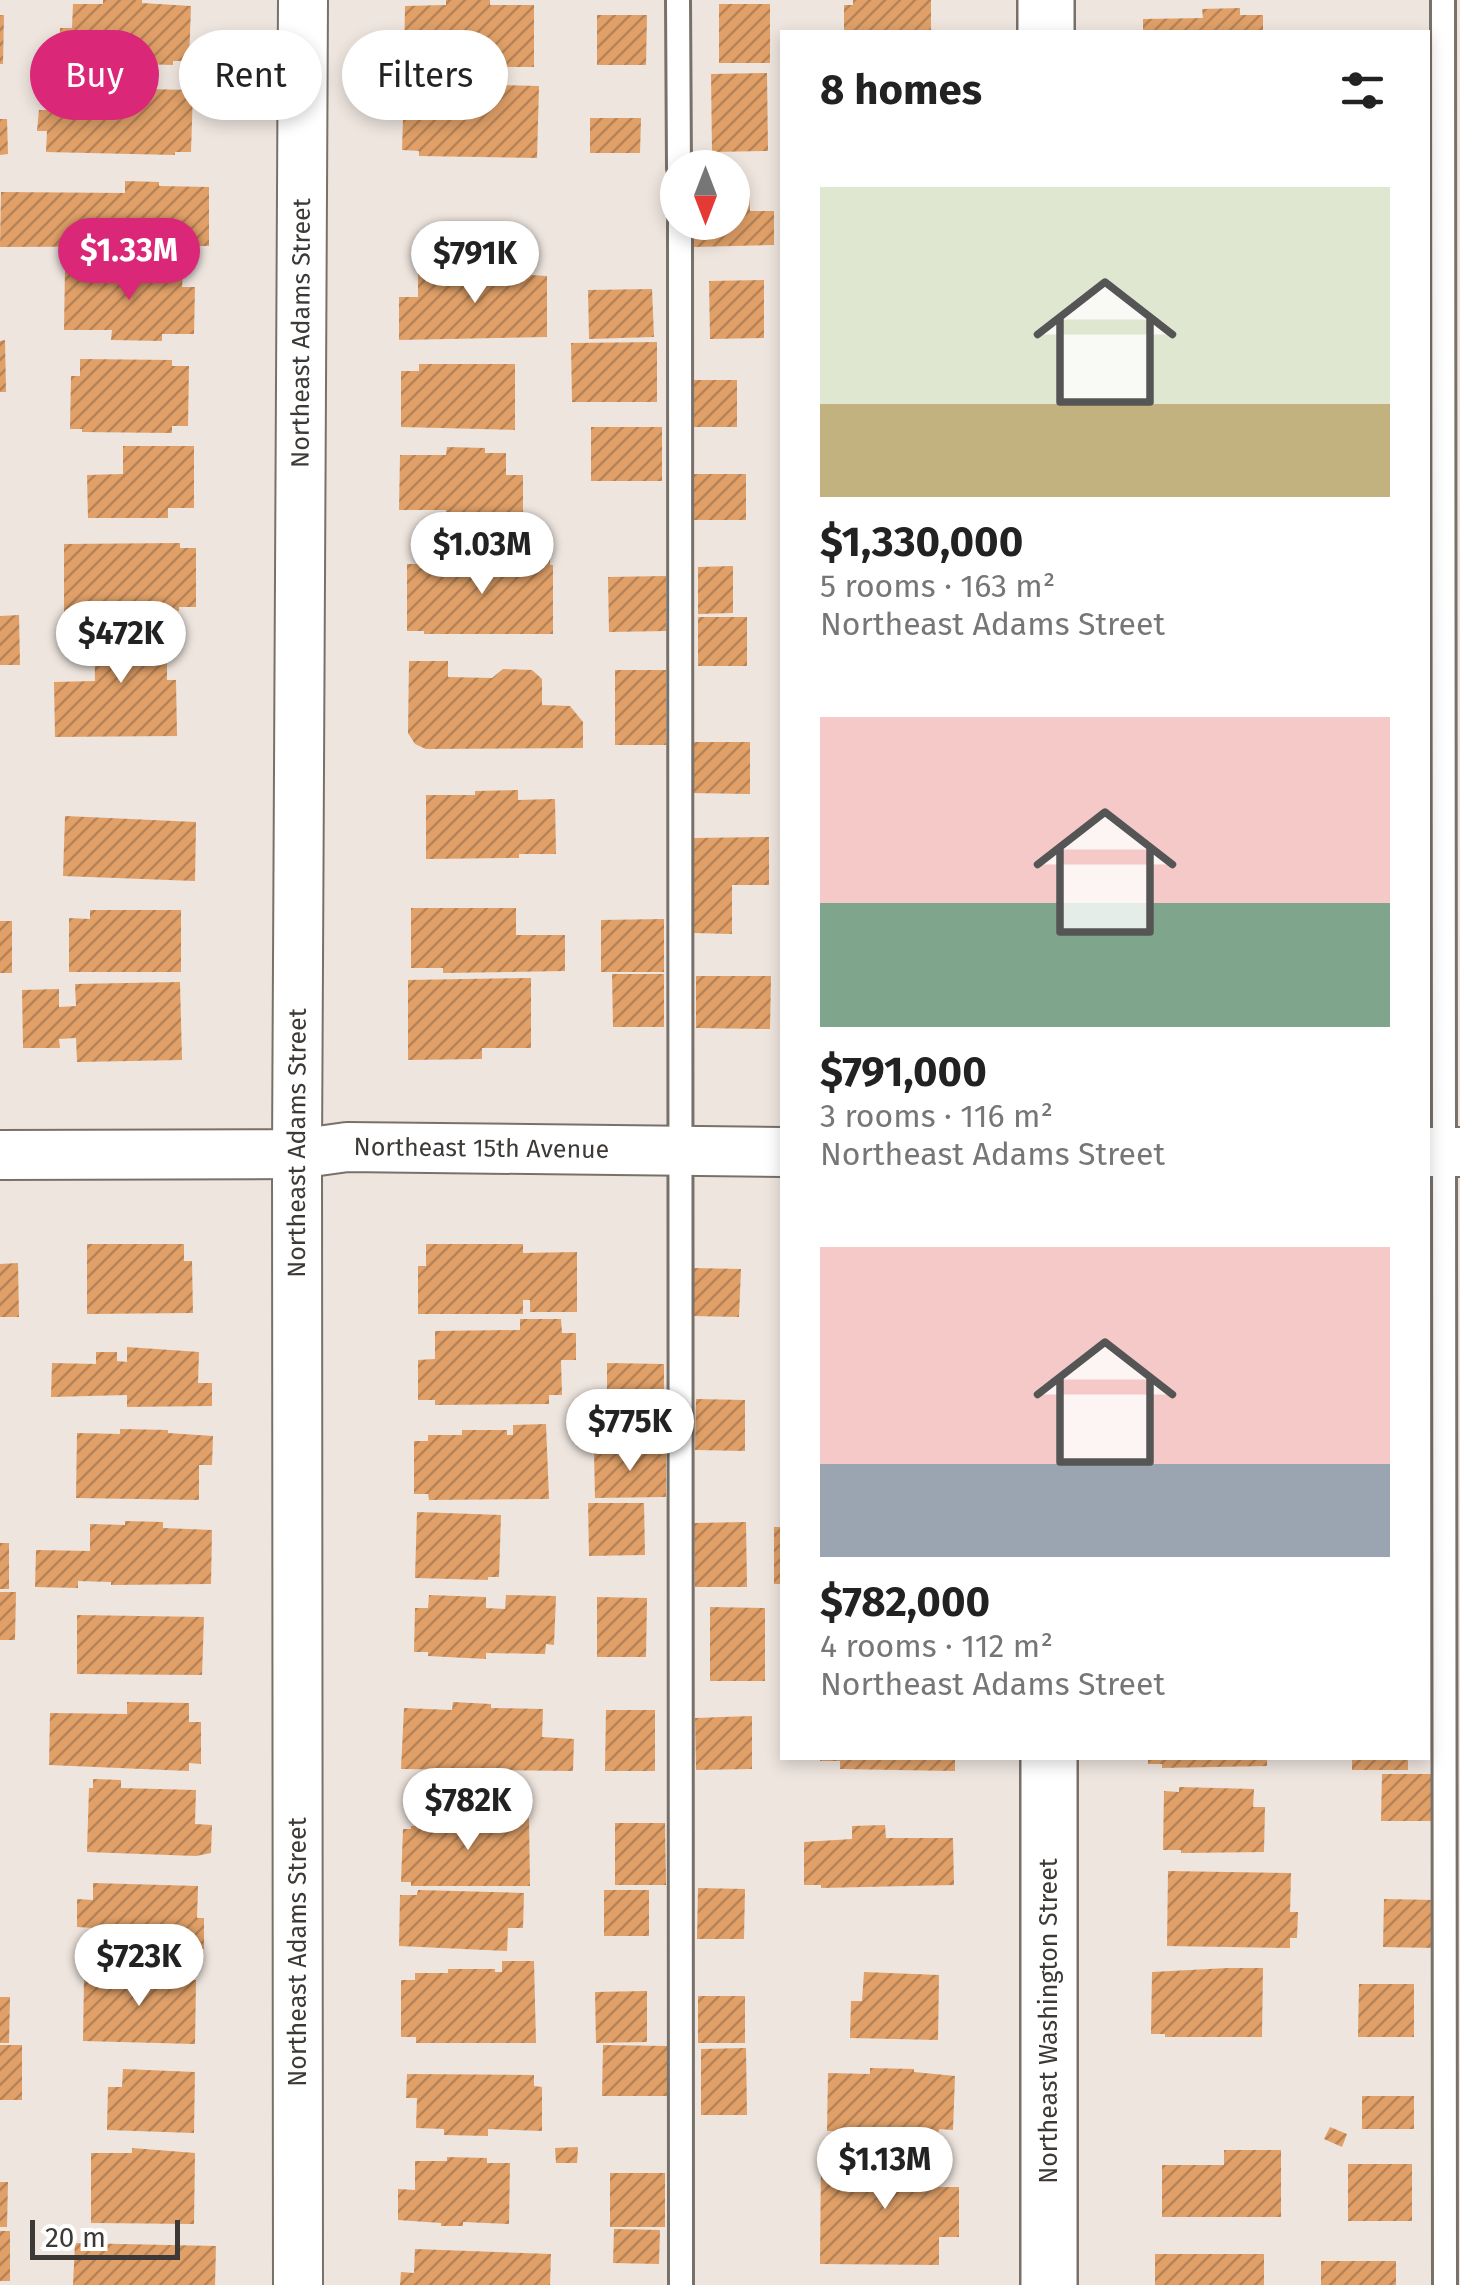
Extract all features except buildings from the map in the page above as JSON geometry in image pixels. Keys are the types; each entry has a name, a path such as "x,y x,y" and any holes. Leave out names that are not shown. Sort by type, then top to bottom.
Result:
{"street":[{"name":"Northeast Adams Street","path":"298,2285 297,1154 304,0"},
{"path":"1046,0 1046,30"},
{"name":"Northeast 15th Avenue","path":"0,1155 297,1154 347,1147 780,1152"},
{"name":"Northeast Washington Street","path":"1049,1760 1049,2285"}],"lane":[{"path":"678,0 680,150"},
{"path":"1444,0 1445,2285"},
{"path":"680,240 681,2285"}]}
